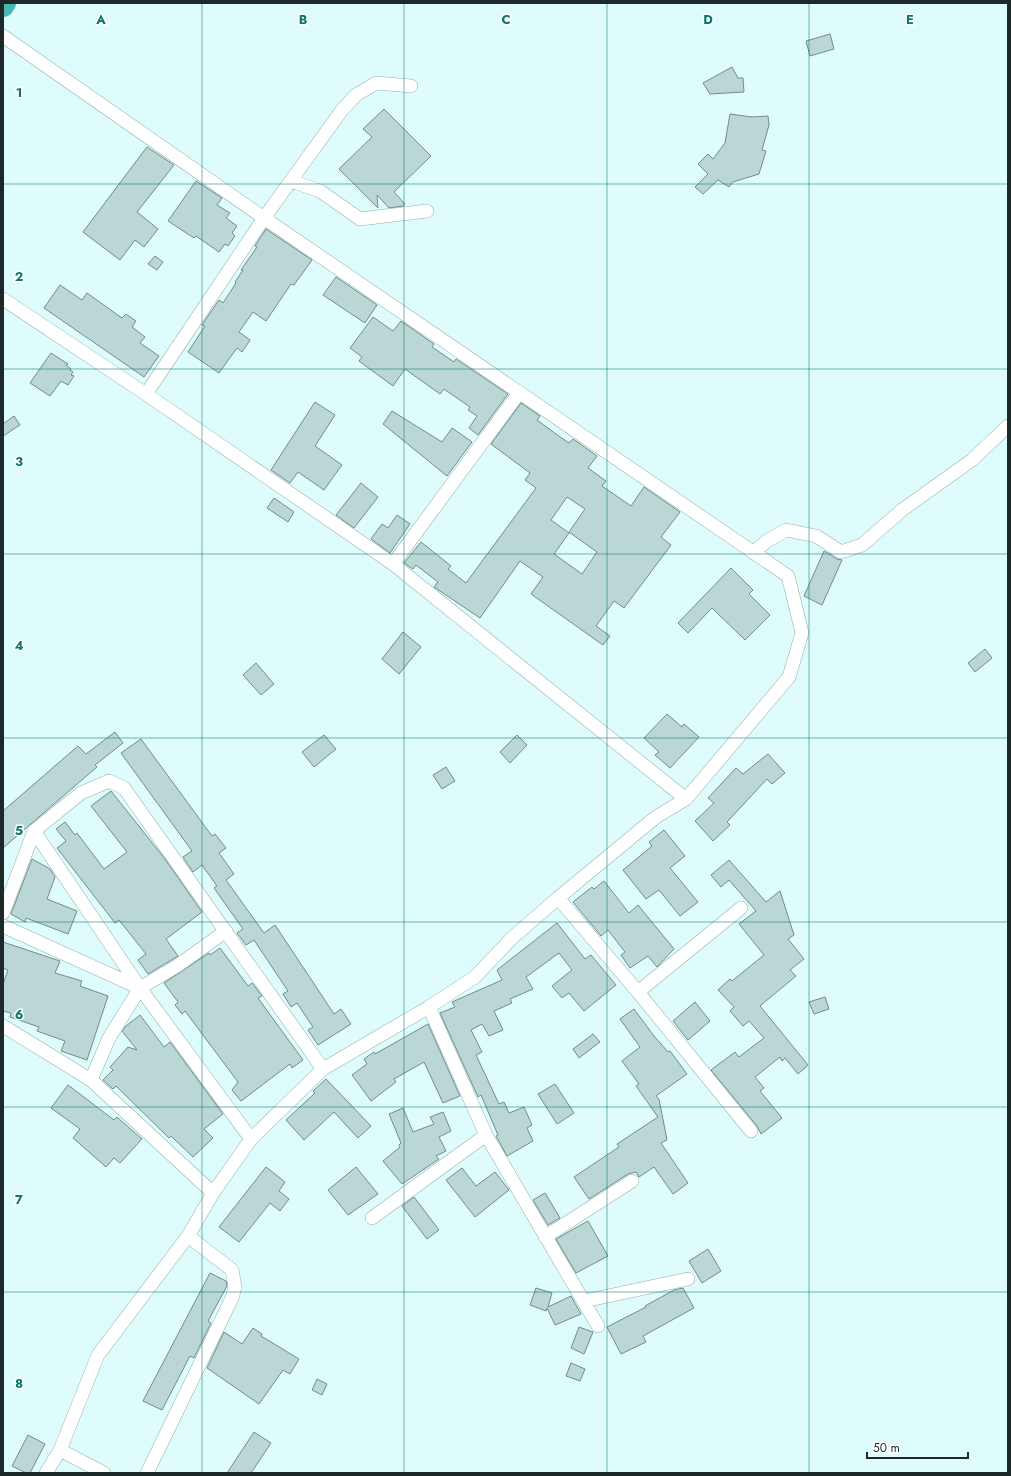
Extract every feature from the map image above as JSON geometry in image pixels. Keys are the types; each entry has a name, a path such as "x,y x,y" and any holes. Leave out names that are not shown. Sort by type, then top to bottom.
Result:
{"street":[{"path":"3,36 264,218 788,576 802,633 789,677 686,799 656,817 558,898 512,938 475,977 430,1007 323,1069 251,1139 213,1193 188,1236 98,1355 60,1450 46,1473"},
{"path":"146,394 264,218 356,95 376,83 411,86"},
{"path":"291,181 320,191 360,219 427,211"},
{"path":"3,299 146,394 393,564 686,799"},
{"path":"393,564 519,393"},
{"path":"753,553 767,541 786,530 816,536 841,552 862,545 902,510 972,460 1008,426"},
{"path":"3,913 34,832 81,793 109,781 124,788 323,1069"},
{"path":"34,832 140,988 251,1139"},
{"path":"558,898 638,992 751,1131"},
{"path":"638,992 741,908"},
{"path":"3,926 140,988"},
{"path":"91,1080 109,1038 140,988 177,966 226,931"},
{"path":"430,1007 486,1134 598,1326"},
{"path":"3,1026 91,1080 213,1193"},
{"path":"372,1218 486,1134"},
{"path":"545,1237 632,1182"},
{"path":"147,1473 232,1298 235,1287 232,1270 188,1236"},
{"path":"584,1301 688,1279"},
{"path":"60,1450 104,1473"}],"building":[{"path":"830,34 834,49 810,56 806,41"},
{"path":"732,67 738,78 743,78 744,92 710,94 703,83"},
{"path":"384,109 431,156 394,192 405,204 403,206 389,208 377,195 378,208 339,169 372,137 363,129"},
{"path":"730,114 752,117 768,116 769,125 762,150 766,151 759,174 733,182 729,187 718,180 703,194 695,187 708,174 698,164 708,154 713,159 725,143"},
{"path":"147,147 174,165 137,212 158,229 144,247 135,240 120,260 83,232"},
{"path":"196,181 222,198 217,205 230,213 226,218 237,226 232,233 235,236 228,246 225,244 219,252 196,236 194,238 168,221"},
{"path":"266,229 312,260 294,285 291,284 266,321 253,312 239,332 250,340 242,352 237,348 219,373 188,352 205,326 202,325 219,300 223,303 236,283 235,282 243,270 241,270 257,247 255,246"},
{"path":"155,256 163,262 157,270 148,264"},
{"path":"336,277 377,305 365,323 323,295"},
{"path":"60,285 82,300 87,293 122,318 126,314 136,321 132,327 145,337 140,343 159,356 144,377 44,308"},
{"path":"373,317 393,331 401,321 434,344 432,347 454,362 456,359 508,394 478,435 469,428 477,416 468,410 470,407 444,389 440,394 405,369 393,386 359,361 362,357 350,348"},
{"path":"51,353 68,364 66,365 73,372 71,375 74,376 68,385 61,381 50,396 30,383"},
{"path":"315,402 335,415 315,446 342,465 324,490 298,472 290,483 271,470"},
{"path":"521,403 540,416 537,420 556,434 569,443 573,439 597,456 588,468 606,481 602,486 631,506 644,487 680,512 661,537 671,545 624,608 614,601 596,626 610,636 603,645 531,594 543,577 520,561 480,618 434,587 438,582 416,565 413,569 404,563 421,542 451,566 448,569 466,583 536,488 525,480 530,473 491,444","holes":["567,497 585,509 569,532 597,552 582,574 554,554 569,533 551,520"]},
{"path":"392,411 442,442 452,428 472,442 447,476 383,424"},
{"path":"14,416 20,425 3,436 3,424"},
{"path":"361,483 378,497 354,528 336,515"},
{"path":"274,498 294,512 288,522 267,508"},
{"path":"397,515 410,524 390,553 371,539 382,524 388,528"},
{"path":"824,551 837,559 842,560 822,605 804,596"},
{"path":"731,568 753,590 749,594 770,615 745,640 712,608 688,633 678,623"},
{"path":"403,632 421,647 399,674 382,659"},
{"path":"985,649 992,658 975,672 968,663"},
{"path":"256,663 274,684 261,695 243,675"},
{"path":"667,714 682,727 684,724 699,737 670,768 655,755 659,752 644,738"},
{"path":"115,732 123,743 95,765 97,767 3,848 3,811 78,746 86,754"},
{"path":"324,735 336,749 314,767 302,752"},
{"path":"517,735 527,745 510,763 500,752"},
{"path":"141,739 212,836 215,834 226,848 219,853 234,874 226,880 264,933 275,925 334,1014 341,1009 351,1024 318,1045 308,1030 313,1027 297,1003 291,1007 283,994 288,991 254,940 246,945 237,933 243,929 214,888 217,886 202,865 193,872 183,857 192,851 121,753"},
{"path":"768,754 785,773 772,784 767,779 727,822 730,825 713,841 695,821 714,803 708,798 736,768 743,774"},
{"path":"446,767 455,781 442,789 433,775"},
{"path":"111,791 165,859 202,912 166,939 178,956 148,974 138,960 146,954 119,920 115,923 57,848 66,841 56,829 65,822 75,835 77,833 104,869 127,852 91,806"},
{"path":"664,830 685,856 670,868 698,902 680,916 659,890 646,899 623,870 652,846 649,842"},
{"path":"32,859 50,869 55,877 47,899 77,911 68,934 26,918 25,922 11,914"},
{"path":"729,860 766,902 780,891 794,935 788,939 804,959 790,970 796,976 760,1006 808,1065 798,1074 785,1058 782,1061 780,1057 755,1077 764,1088 760,1091 782,1118 761,1134 757,1126 711,1070 735,1052 739,1057 764,1038 749,1021 743,1026 730,1011 734,1007 718,990 730,979 732,981 764,955 739,924 756,911 729,880 721,887 711,875"},
{"path":"604,881 629,913 638,905 674,949 657,967 648,956 630,968 621,955 625,952 608,930 601,936 573,902 592,887 594,889"},
{"path":"557,923 585,959 591,955 616,985 584,1011 569,993 562,998 552,986 572,970 559,953 526,977 533,989 510,999 512,1003 494,1011 503,1030 489,1036 482,1024 471,1030 482,1052 476,1055 499,1104 504,1102 509,1113 524,1107 532,1125 527,1128 533,1141 507,1156 496,1136 498,1135 481,1095 478,1097 440,1013 455,1007 452,1002 502,980 497,970"},
{"path":"3,942 60,961 55,973 82,981 80,986 108,996 87,1060 61,1051 65,1041 37,1031 39,1027 10,1017 11,1013 3,1011 3,984 8,970 3,968"},
{"path":"220,948 248,986 252,983 262,996 258,998 303,1060 292,1068 290,1064 241,1101 232,1090 238,1082 185,1011 182,1014 175,1005 178,1002 164,983 209,953 210,955"},
{"path":"825,997 829,1009 814,1014 809,1002"},
{"path":"695,1002 710,1021 688,1040 673,1021"},
{"path":"634,1009 654,1036 668,1052 670,1051 687,1074 656,1096 659,1099 667,1140 661,1143 688,1183 673,1194 654,1167 639,1177 636,1172 628,1174 589,1199 574,1177 619,1147 617,1144 658,1117 636,1086 639,1084 622,1061 640,1047 620,1019"},
{"path":"140,1015 164,1047 170,1042 223,1114 204,1129 213,1138 193,1157 171,1136 169,1138 116,1086 113,1089 103,1080 113,1070 110,1067 128,1047 137,1050 122,1031"},
{"path":"428,1024 460,1096 443,1103 424,1062 394,1079 396,1082 371,1101 352,1075 367,1064 364,1059 374,1052 375,1054"},
{"path":"593,1034 600,1042 579,1058 573,1049"},
{"path":"326,1079 371,1126 358,1138 334,1112 304,1140 286,1120 315,1093 313,1091"},
{"path":"555,1084 574,1113 557,1124 538,1094"},
{"path":"68,1085 114,1120 117,1117 142,1139 120,1163 114,1158 106,1167 73,1138 80,1129 51,1108"},
{"path":"403,1108 413,1132 434,1124 430,1117 443,1112 451,1131 439,1137 446,1151 436,1156 439,1159 402,1184 383,1161 400,1147 399,1145 401,1143 389,1114"},
{"path":"266,1167 285,1182 279,1191 289,1199 280,1211 270,1203 239,1242 219,1227"},
{"path":"356,1167 378,1194 348,1215 328,1190"},
{"path":"462,1168 476,1186 495,1172 509,1190 475,1217 446,1180"},
{"path":"545,1193 560,1218 548,1225 533,1200"},
{"path":"414,1197 439,1230 427,1239 402,1206"},
{"path":"588,1221 608,1256 576,1273 556,1239"},
{"path":"708,1249 721,1271 702,1283 689,1261"},
{"path":"210,1273 226,1281 227,1286 208,1321 211,1323 194,1358 190,1356 162,1410 143,1401"},
{"path":"536,1288 552,1293 548,1307 571,1296 581,1314 555,1325 547,1308 546,1311 530,1305"},
{"path":"683,1288 694,1308 643,1336 646,1342 621,1354 607,1327 646,1307 645,1306 674,1290"},
{"path":"579,1327 593,1332 584,1354 571,1348"},
{"path":"253,1328 262,1334 261,1336 299,1359 290,1374 283,1370 259,1404 207,1368 224,1332 242,1344"},
{"path":"571,1363 585,1369 580,1381 566,1376"},
{"path":"317,1379 327,1384 322,1395 312,1390"},
{"path":"254,1432 271,1443 251,1473 227,1473"},
{"path":"28,1435 45,1444 30,1473 26,1473 12,1466"}]}
